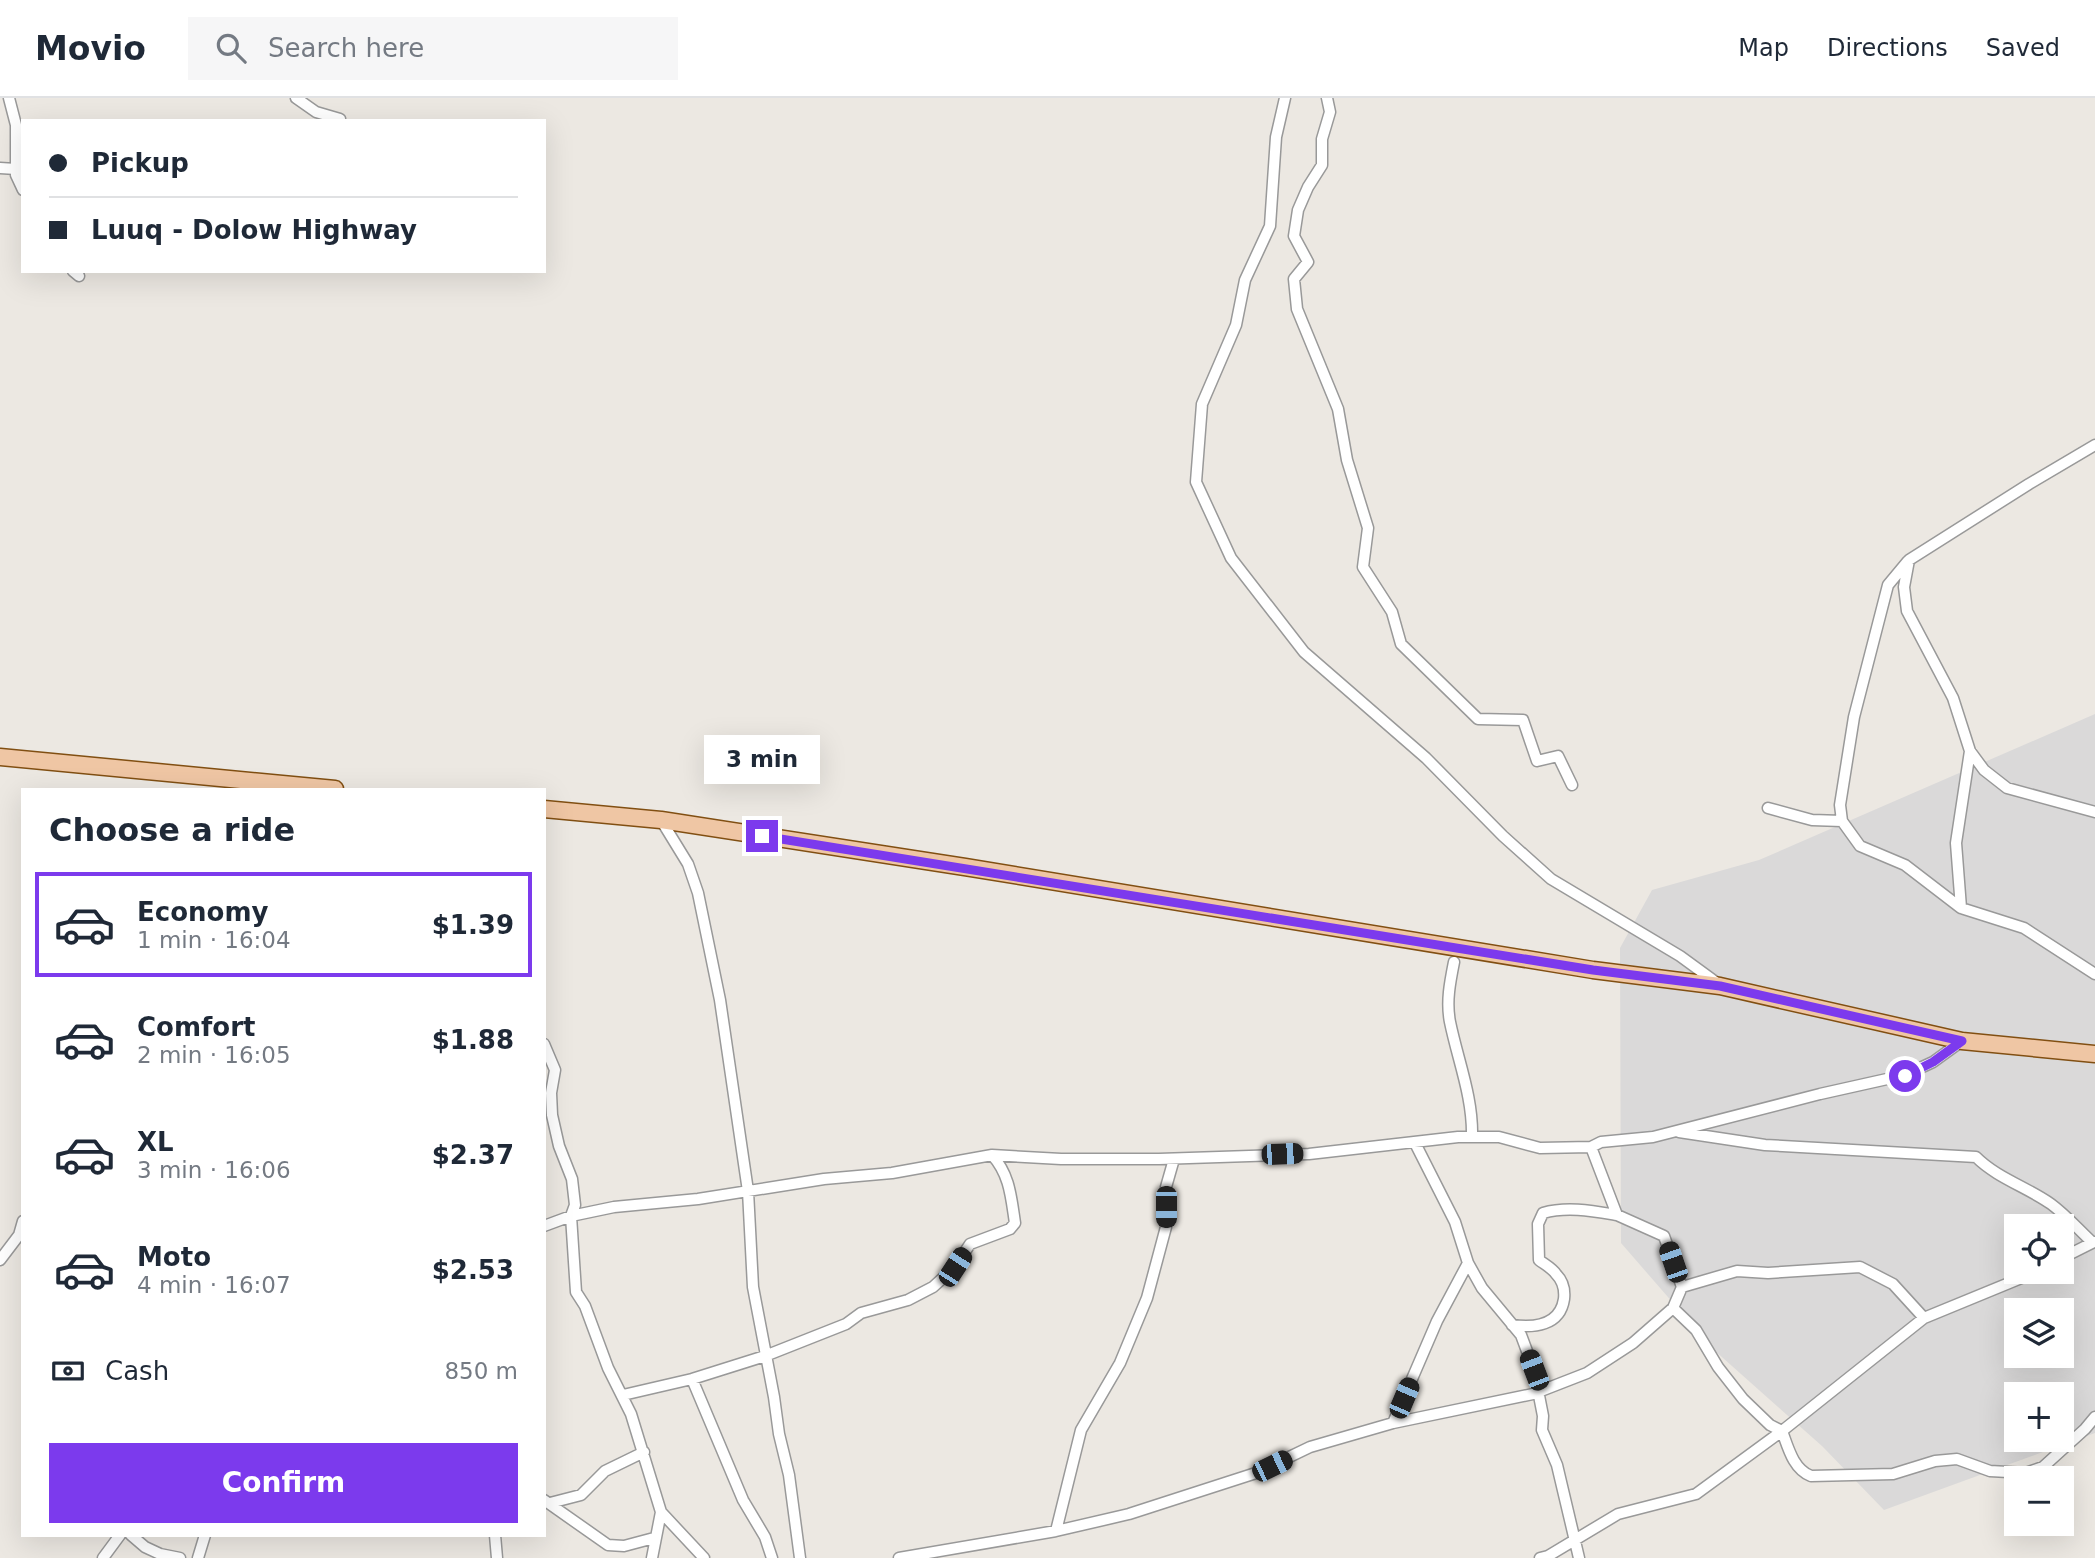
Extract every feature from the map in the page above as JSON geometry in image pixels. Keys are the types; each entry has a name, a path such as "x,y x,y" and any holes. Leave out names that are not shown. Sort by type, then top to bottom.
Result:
{"main road":[{"path":"0,757 325,788"},
{"path":"546,809 661,820 992,871 1593,970 1720,986 1962,1041 2095,1054"}],"street":[{"path":"9,98 16,125 16,175 21,186"},
{"path":"296,98 316,112 340,119"},
{"path":"1285,98 1276,137 1270,226 1245,280 1236,325 1202,404 1196,482 1231,558 1304,652 1426,758 1503,836 1551,879 1679,956 1720,986"},
{"path":"1327,98 1330,112 1322,139 1322,165 1298,210 1294,236 1308,262 1294,279 1297,309 1338,409 1347,460 1368,528 1363,567 1392,612 1401,645 1478,719 1523,720 1537,761 1558,756 1572,785"},
{"path":"0,168 16,169"},
{"path":"2095,445 2039,477 1909,560 1888,585 1854,717 1840,805 1842,821 1860,846 1905,866 1961,908 2024,929 2095,974"},
{"path":"1909,560 1904,587 1907,611 1953,698 1970,751 1984,770 2007,788 2094,813"},
{"path":"1961,908 1956,843 1970,751"},
{"path":"1768,808 1812,820 1842,821"},
{"path":"661,820 688,864 698,893 720,1000 748,1191 753,1287 779,1434 789,1475 800,1558"},
{"path":"1454,962 1448,994 1450,1021 1473,1117 1472,1137"},
{"path":"546,1225 571,1216 614,1207 698,1199 824,1179 892,1173 992,1155 1060,1159 1174,1159 1309,1153 1472,1137 1499,1137 1540,1149 1591,1147 1601,1142 1653,1136 1820,1094 1905,1076 1933,1062 1962,1041"},
{"path":"546,1049 555,1070 551,1093 552,1115 559,1146 572,1179 575,1205 571,1216 576,1292 608,1368 623,1395 644,1452 661,1512 704,1558"},
{"path":"1674,1131 1765,1145 1976,1157 1987,1168 2052,1205 2094,1242 2074,1252"},
{"path":"1415,1143 1455,1222 1468,1263 1482,1287 1521,1335 1534,1370 1543,1416 1542,1430 1558,1465 1579,1558"},
{"path":"1591,1147 1617,1215"},
{"path":"623,1395 692,1379 765,1356 846,1324 861,1313 908,1300 933,1287 955,1267 970,1244 1010,1229 1014,1223 1003,1167 992,1155"},
{"path":"1056,1531 1081,1430 1112,1378 1147,1298 1166,1227 1166,1186 1174,1159"},
{"path":"899,1558 1056,1531 1129,1514 1256,1474 1310,1447 1393,1423 1522,1397 1587,1373 1633,1343 1673,1308 1682,1287 1664,1236 1617,1215 1591,1210 1555,1210 1543,1213 1538,1224 1539,1260 1556,1273 1565,1289 1562,1308 1552,1321 1531,1328 1512,1325"},
{"path":"0,1242 21,1236"},
{"path":"0,1260 21,1236"},
{"path":"1393,1423 1437,1321 1468,1263"},
{"path":"1682,1287 1737,1271 1768,1273 1860,1267 1893,1284 1924,1318"},
{"path":"1540,1558 1548,1556 1618,1514 1696,1494 1782,1431 1924,1318 2007,1284"},
{"path":"1673,1308 1696,1330 1718,1367 1743,1399 1770,1425 1782,1431 1791,1455 1802,1473 1811,1476 1893,1474 1935,1461 1957,1459 1990,1471 2026,1472 2043,1467 2095,1417"},
{"path":"692,1379 743,1500 765,1537 772,1558"},
{"path":"547,1502 581,1495 605,1471 644,1452"},
{"path":"547,1502 608,1545 624,1546 654,1538"},
{"path":"652,1558 661,1512"},
{"path":"103,1558 119,1537"},
{"path":"133,1537 145,1547 160,1554 180,1558"},
{"path":"198,1558 204,1537"},
{"path":"495,1537 496,1558"}],"shaded area":[{"path":"2095,714 2095,1433 2074,1441 2074,1382 2004,1382 2004,1452 2043,1452 1884,1510 1822,1446 1714,1350 1621,1243 1620,948 1652,890 1759,860"}],"route":[{"path":"762,836 1359,930 1593,970 1720,986 1962,1041 1933,1062 1905,1076"}]}
